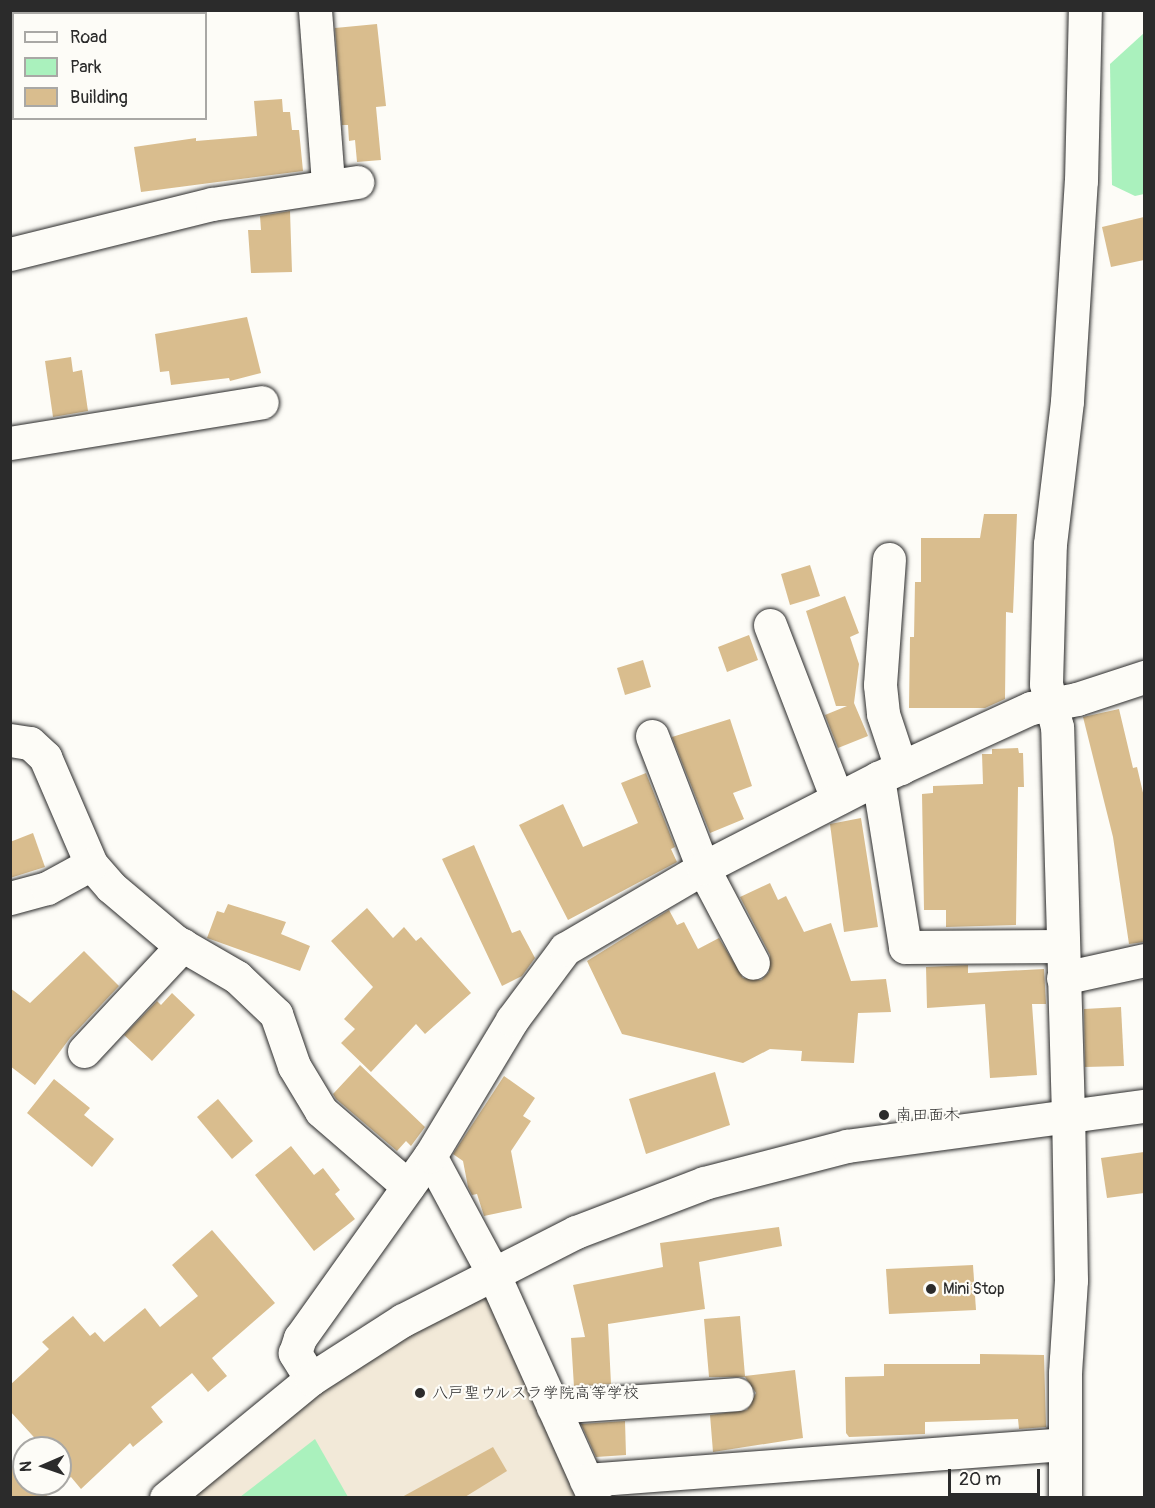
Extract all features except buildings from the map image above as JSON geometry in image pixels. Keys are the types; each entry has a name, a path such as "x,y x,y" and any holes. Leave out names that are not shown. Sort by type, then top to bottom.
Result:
{"street":[{"path":"10,254 148,217 343,183 315,10"},
{"path":"1065,1497 1064,1444 1071,1280 1068,1116 1057,727 1046,684 1050,544 1067,401 1079,216 1085,10"},
{"path":"10,443 262,402"},
{"path":"889,559 880,685 905,947 1062,946"},
{"path":"770,625 837,799"},
{"path":"311,1379 295,1353 300,1338 430,1156 512,1020 564,949 702,868 889,773 1031,708 1144,677"},
{"path":"652,736 702,868 753,963"},
{"path":"10,740 30,743 45,757 91,864 111,887 183,945 237,977 276,1014 294,1066 321,1111 408,1186"},
{"path":"10,898 47,888 91,864"},
{"path":"84,1051 183,945"},
{"path":"1063,978 1144,960"},
{"path":"166,1497 311,1379 403,1320 576,1232 704,1183 847,1146 1144,1106"},
{"path":"430,1156 493,1273 590,1489 1064,1444"},
{"path":"553,1407 737,1394"}],"shaded area":[{"name":"八戸聖ウルスラ学院高等学校","path":"493,1273 594,1498 166,1498"}],"green space":[{"path":"1144,33 1144,194 1135,196 1112,185 1110,64"},
{"path":"315,1439 348,1497 240,1497"}],"place":[{"name":"南田面木","path":"884,1115"},
{"name":"Mini Stop","path":"931,1289"},
{"name":"八戸聖ウルスラ学院高等学校","path":"420,1393"}]}
